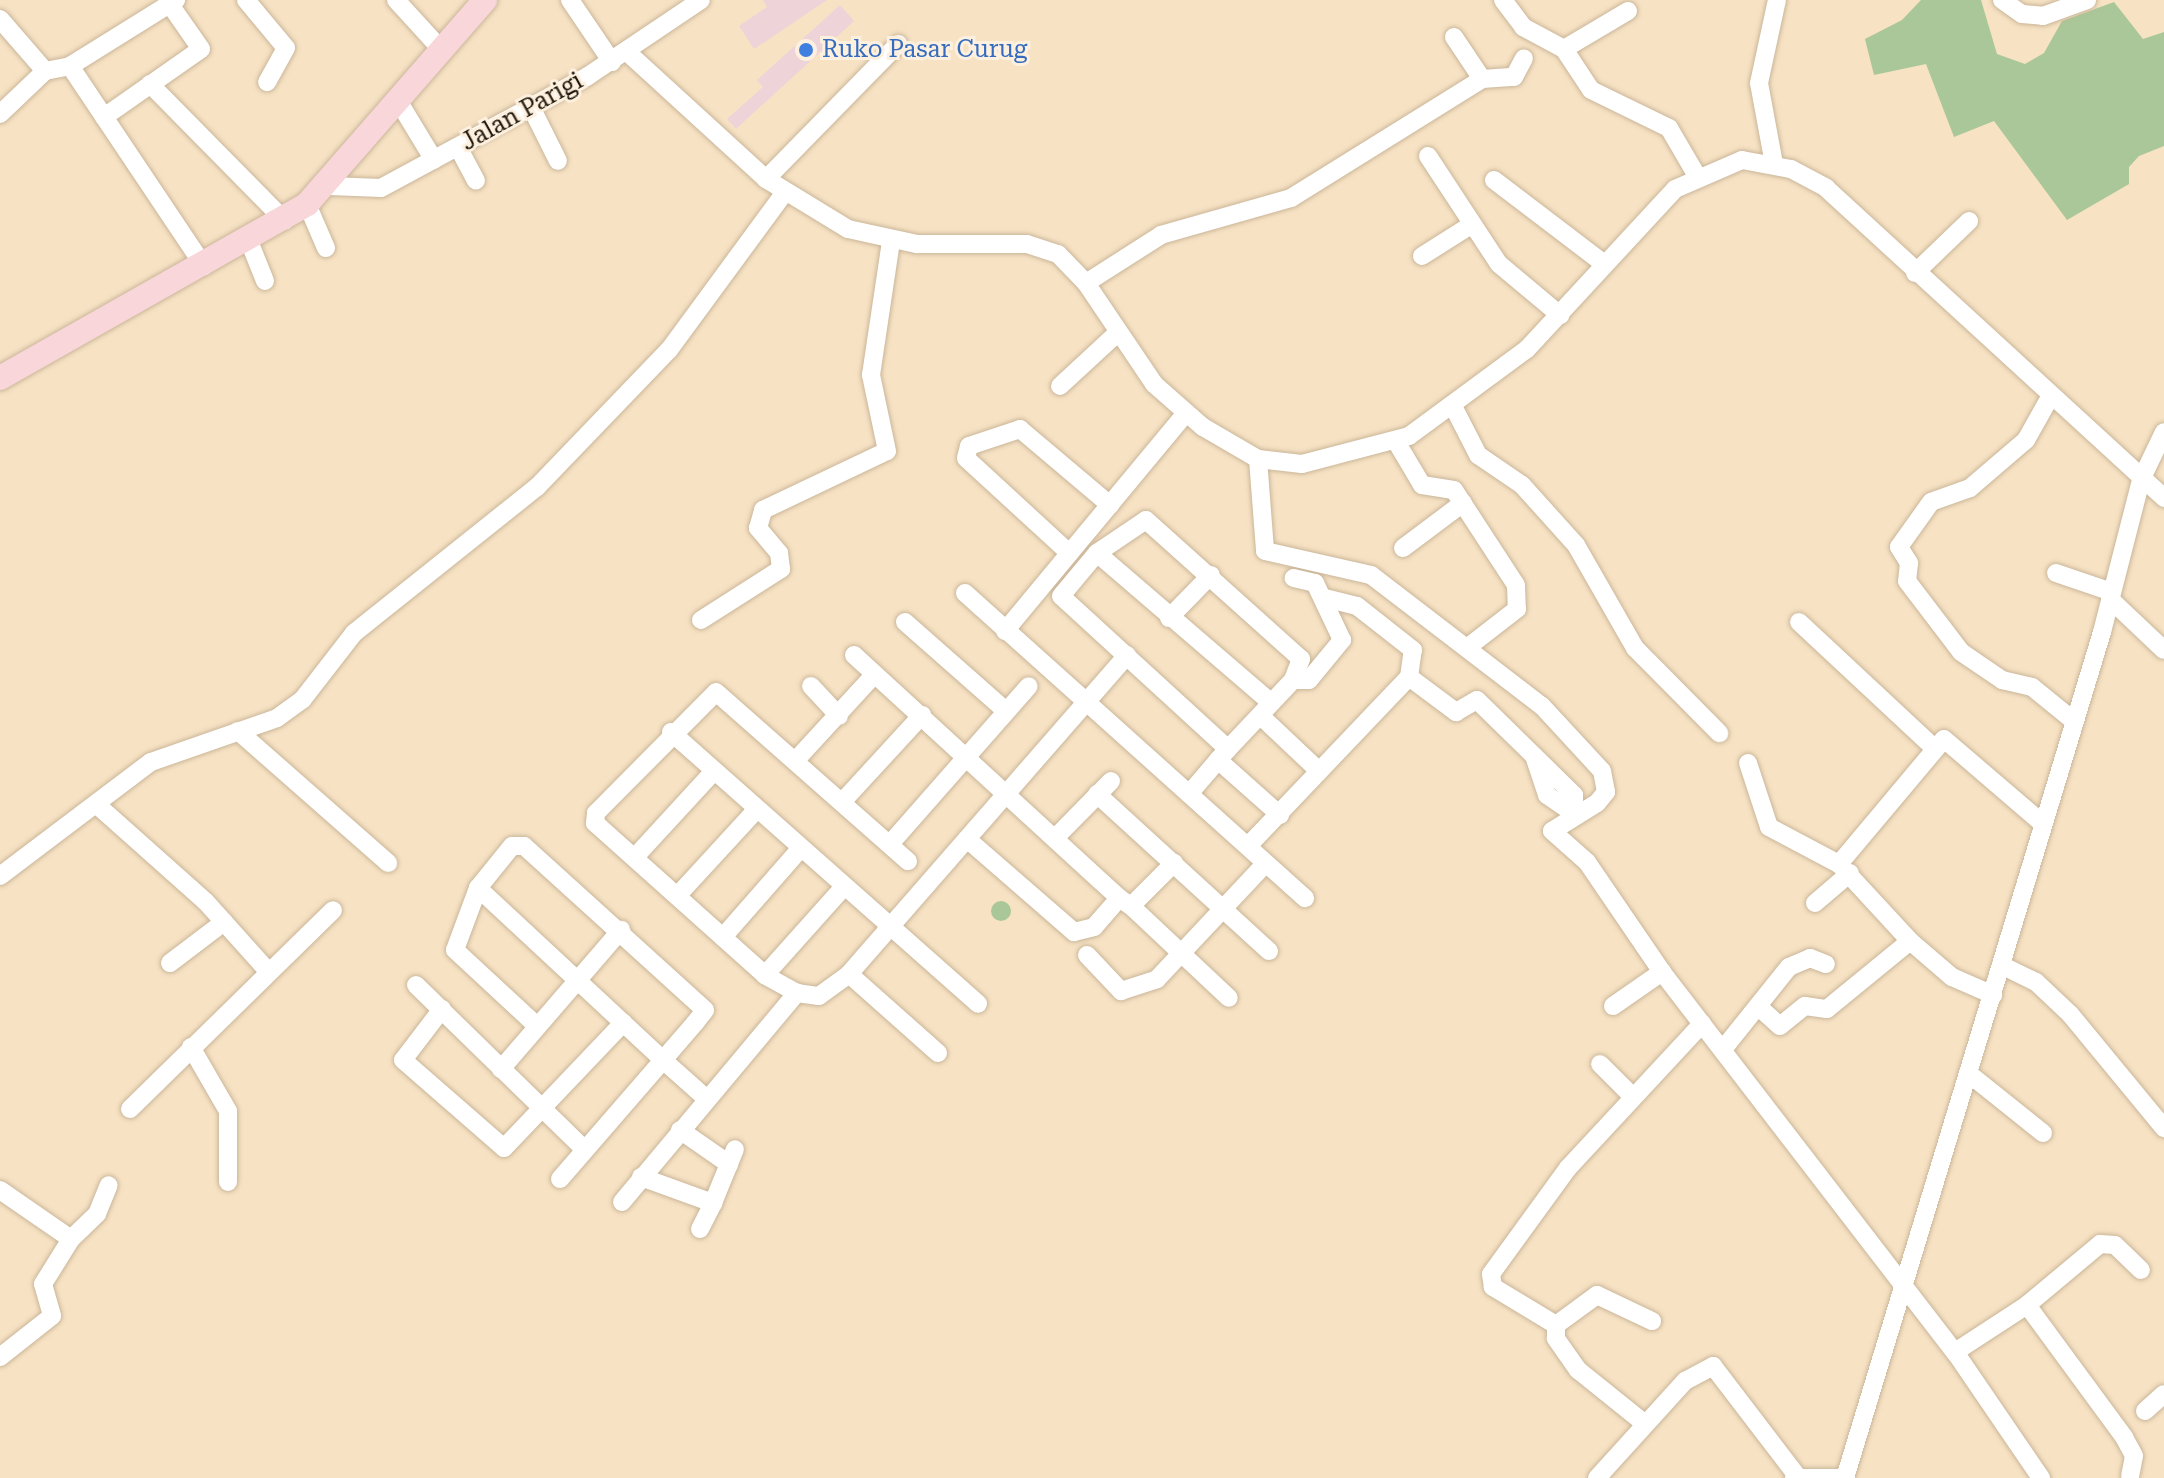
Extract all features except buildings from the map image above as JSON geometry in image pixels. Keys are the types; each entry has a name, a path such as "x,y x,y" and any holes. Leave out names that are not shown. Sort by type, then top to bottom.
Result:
{"main road":[{"path":"0,378 285,221 307,204 330,186 438,46 485,0"}],"street":[{"path":"246,0 286,48 267,82"},
{"path":"396,0 438,46"},
{"path":"570,0 620,57 766,179 848,229 891,241 1027,244 1058,254 1086,283 1115,335 1185,414 1258,459 1302,464 1397,443 1454,408 1560,315 1603,263 1669,195 1697,176 1742,160 1774,164 1826,188 2049,399 2164,498"},
{"name":"Jalan Parigi","path":"330,186 381,188 620,57 701,0"},
{"path":"1503,0 1542,43 1564,49 1591,90 1669,128 1697,176"},
{"path":"1774,164 1759,83 1777,0"},
{"path":"2002,0 2022,14 2043,16 2087,0"},
{"path":"0,114 45,71 70,66 173,2 201,49 104,117"},
{"path":"1564,49 1628,11"},
{"path":"0,19 45,71"},
{"path":"1454,37 1482,79"},
{"path":"766,179 898,44"},
{"path":"1086,283 1161,235 1291,198 1482,79 1514,77 1524,58"},
{"path":"70,66 204,266"},
{"path":"150,84 285,221"},
{"path":"397,99 434,160"},
{"path":"531,107 558,161"},
{"path":"458,147 476,181"},
{"path":"1428,156 1499,264 1560,315"},
{"path":"1494,180 1603,263"},
{"path":"0,876 151,762 291,709 363,624 537,487 686,329 785,192"},
{"path":"307,204 326,248"},
{"path":"1915,273 1969,221"},
{"path":"1422,256 1471,225"},
{"path":"249,241 265,281"},
{"path":"701,620 781,569 779,553 758,528 763,510 887,451 871,372 891,241"},
{"path":"1060,386 1115,335"},
{"path":"2049,399 2024,442 1970,488 1931,502 1899,547 1909,563 1907,581 1961,652 2002,680 2032,687 2074,721"},
{"path":"1454,408 1478,455 1522,485 1576,545 1635,648 1719,733"},
{"path":"1005,631 1067,551 1110,505 1185,414"},
{"path":"1067,551 966,458 969,446 1020,429 1110,505"},
{"path":"1607,1475 1644,1423 1696,1371 1713,1366 1795,1477 1842,1478 1993,995 2111,596 2141,480 2164,432"},
{"path":"1397,443 1422,485 1449,485 1519,597 1516,611 1468,647"},
{"path":"1258,459 1265,551 1371,575 1542,706 1602,771 1606,792 1597,803 1552,831 1587,862 1662,972 1724,1048 1955,1352 2041,1478"},
{"path":"1403,548 1463,503"},
{"path":"1189,794 1223,754 1270,702 1293,680 1298,652 1146,520 1097,553 1061,596 1127,655 1223,754 1280,815"},
{"path":"1097,553 1270,702"},
{"path":"2056,573 2111,596 2164,650"},
{"path":"1169,618 1211,575"},
{"path":"1294,578 1311,578 1326,598 1342,640"},
{"path":"965,593 1305,898"},
{"path":"1248,846 1409,677 1413,650 1366,612 1326,598"},
{"path":"1293,680 1309,680 1366,612"},
{"path":"905,622 1006,711"},
{"path":"1799,622 1933,747"},
{"path":"854,655 1006,795 1057,836 1182,959 1229,998"},
{"path":"908,861 722,693 711,693 671,732 594,818 765,975 797,993 819,996 849,974 887,927 1089,705 1127,655"},
{"path":"796,760 874,675"},
{"path":"1409,677 1452,710 1477,700 1534,756"},
{"path":"811,686 839,716"},
{"path":"890,844 1029,686"},
{"path":"843,801 922,715"},
{"path":"1266,721 1318,770"},
{"path":"238,731 388,863"},
{"path":"671,732 842,889 978,1004"},
{"path":"1815,903 1933,747 1948,740 2043,824"},
{"path":"1748,763 1769,827 1844,868 1910,941 1952,977 1993,995"},
{"path":"635,857 714,771"},
{"path":"1057,836 1104,788 1174,863 1269,951"},
{"path":"96,804 224,922 268,971"},
{"path":"678,895 757,809"},
{"path":"967,839 1074,932 1094,927 1174,863"},
{"path":"537,1026 455,950 478,888 518,844 621,930 704,1007 663,1060 560,1179"},
{"path":"723,937 800,849"},
{"path":"1087,955 1121,991 1182,959 1265,864"},
{"path":"478,888 707,1099"},
{"path":"765,975 842,889"},
{"path":"130,1109 333,910"},
{"path":"170,963 224,922"},
{"path":"501,1069 621,930"},
{"path":"1761,1009 1780,1026 1805,1006 1827,1009 1910,941"},
{"path":"1724,1048 1761,1009 1793,963 1810,958 1826,964"},
{"path":"2001,965 2036,982 2070,1014 2164,1128"},
{"path":"1613,1006 1662,972"},
{"path":"849,974 938,1053"},
{"path":"416,985 585,1150"},
{"path":"622,1202 797,993"},
{"path":"442,1009 407,1047 407,1065 499,1147 508,1147 623,1023"},
{"path":"1556,1325 1493,1287 1491,1274 1631,1095 1702,1024"},
{"path":"191,1047 228,1111 228,1182"},
{"path":"1600,1064 1631,1095"},
{"path":"1968,1073 2043,1133"},
{"path":"680,1130 732,1156 700,1229"},
{"path":"641,1177 713,1203"},
{"path":"0,1357 52,1316 43,1284 71,1239 97,1214 109,1185"},
{"path":"0,1190 71,1239"},
{"path":"1955,1352 2027,1305 2100,1244 2115,1245 2141,1270"},
{"path":"1556,1325 1597,1295 1652,1321"},
{"path":"2027,1305 2124,1437 2134,1456 2130,1476"},
{"path":"1556,1325 1556,1338 1578,1370 1644,1423"},
{"path":"2145,1411 2164,1394"}],"shaded area":[{"name":"Ruko Pasar Curug","path":"763,0 827,0 754,49 739,26 767,7"},
{"name":"Ruko Pasar Curug","path":"840,5 854,21 736,129 727,119 763,87 757,80"}],"green space":[{"path":"1921,0 1981,0 1997,54 2025,64 2044,53 2062,21 2114,2 2143,39 2164,32 2164,146 2139,156 2129,167 2129,184 2067,220 1994,121 1954,137 1926,64 1874,75 1865,39 1902,20"},
{"path":"1001,901 1008,904 1011,911 1008,918 1001,921 994,918 991,911 994,904"}],"place":[{"name":"Ruko Pasar Curug","path":"806,50"}]}
